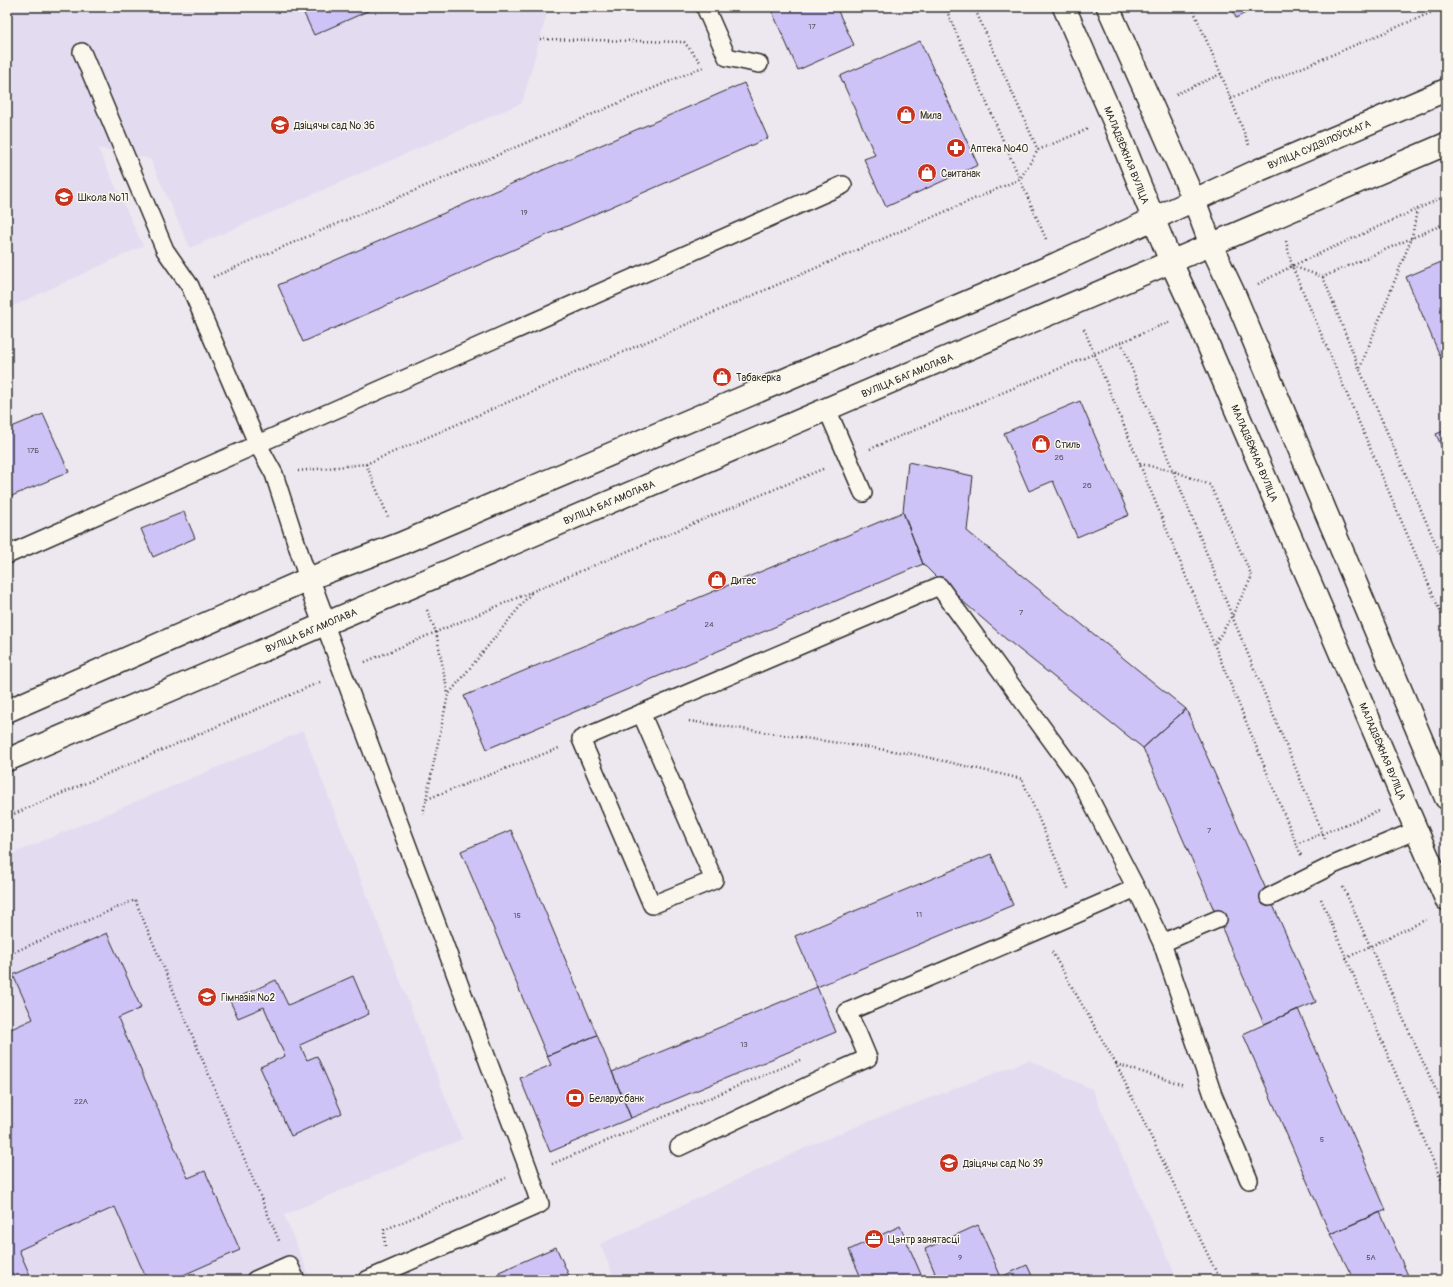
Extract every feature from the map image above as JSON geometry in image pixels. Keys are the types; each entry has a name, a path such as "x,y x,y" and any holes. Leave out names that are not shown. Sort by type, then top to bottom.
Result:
{"main road":[{"name":"МАЛАДЗЁЖНАЯ ВУЛІЦА","path":"1064,7 1113,119 1171,262 1194,312 1446,899"},
{"path":"1108,7 1194,200 1211,245 1235,296 1446,798"},
{"name":"ВУЛІЦА СУДЗІЛОЎСКАГА","path":"1194,200 1259,170 1446,90"},
{"path":"1211,245 1446,144"},
{"path":"7,711 308,579 400,544 1056,264 1194,200"},
{"name":"ВУЛІЦА БАГАМОЛАВА","path":"7,760 1211,245"},
{"path":"308,579 325,625"}],"lane":[{"path":"705,7 727,56 759,64"},
{"path":"82,52 166,250 190,286 257,443 274,474 308,579"},
{"path":"7,555 257,443 843,186"},
{"path":"827,409 863,493"},
{"path":"641,713 714,880 652,905 581,739 641,713 939,586 1079,778 1136,888 1162,943 1213,1095 1249,1180"},
{"path":"325,625 528,1168 540,1204 367,1280"},
{"path":"1268,897 1333,865 1417,830"},
{"path":"679,1147 868,1058 847,1012 1136,888"},
{"path":"1162,943 1218,919"},
{"path":"255,1280 292,1273"}],"path":[{"path":"945,7 1056,264"},
{"path":"974,7 1038,150"},
{"path":"1192,7 1231,98 1259,170"},
{"path":"1231,98 1444,7"},
{"path":"540,39 684,42 704,66"},
{"path":"190,286 727,56"},
{"path":"1152,104 1221,74"},
{"path":"274,474 366,464 1020,179 1038,150 1113,119"},
{"path":"1235,296 1292,266 1446,196"},
{"path":"1359,368 1412,238 1417,209"},
{"path":"1292,266 1323,277 1446,223"},
{"path":"1292,266 1446,625"},
{"path":"1323,277 1359,368 1446,567"},
{"path":"7,818 342,672 1194,312"},
{"path":"1121,342 1232,616 1323,833 1333,865 1446,1112"},
{"path":"1094,354 1296,844 1446,1191"},
{"path":"1140,464 1174,471 1210,485 1252,576 1232,616 1215,645"},
{"path":"531,592 448,694 427,799 581,739"},
{"path":"687,720 913,754 1022,779 1079,913"},
{"path":"1296,844 1405,801"},
{"path":"7,955 135,900 292,1273"},
{"path":"1346,958 1432,917"},
{"path":"1049,947 1116,1064 1220,1280"},
{"path":"386,1253 384,1230 528,1168 542,1168 802,1059"},
{"path":"1116,1064 1213,1095"}],"shaded area":[{"name":"Дзіцячы сад № 36","path":"7,7 549,7 522,103 190,248 150,159 98,148 143,246 7,309"},
{"name":"Гімназія №2","path":"303,731 462,1139 284,1215 310,1278 306,1280 7,1280 7,856"},
{"name":"Дзіцячы сад № 39","path":"1029,1060 1092,1089 1178,1280 615,1280 600,1244 807,1147 867,1122"}],"building":[{"path":"301,7 368,7 370,10 314,35"},
{"path":"770,7 836,7 854,45 798,70"},
{"path":"1231,7 1249,7 1251,10 1236,18"},
{"name":"Мила","path":"920,41 978,165 886,207 864,159 875,155 840,76"},
{"path":"744,83 768,138 303,342 278,285"},
{"path":"1446,260 1446,364 1444,365 1406,277"},
{"name":"Табакерка","path":"725,370 730,380 720,385 715,374"},
{"path":"1080,401 1129,515 1077,537 1053,481 1029,491 1004,433"},
{"path":"43,414 69,472 7,498 7,429"},
{"path":"1446,430 1446,457 1436,434"},
{"path":"908,462 973,476 967,531 1186,709 1143,748 1006,639 944,585 923,564 903,512"},
{"path":"184,512 195,538 153,557 141,529"},
{"path":"903,512 923,564 487,749 464,696"},
{"path":"1186,709 1316,1002 1264,1024 1143,748"},
{"path":"511,830 597,1035 547,1056 461,851"},
{"path":"991,854 1013,905 817,987 795,936"},
{"path":"107,933 141,1008 118,1018 188,1178 205,1171 240,1250 172,1280 147,1280 115,1207 19,1250 32,1280 7,1280 7,1031 33,1019 13,975"},
{"path":"353,976 369,1014 300,1045 307,1060 317,1056 342,1113 291,1136 260,1067 285,1056 264,1007 238,1018 230,1001 276,980 288,1005"},
{"path":"817,987 836,1032 631,1118 612,1072"},
{"path":"1298,1009 1386,1210 1330,1234 1243,1034"},
{"name":"Беларусбанк","path":"597,1035 631,1118 550,1152 520,1078 551,1065 547,1056"},
{"path":"1380,1212 1410,1280 1354,1280 1330,1234"},
{"path":"978,1225 1001,1277 1027,1265 1034,1280 862,1280 849,1250 900,1226 923,1279 935,1273 925,1249"},
{"path":"556,1247 571,1280 502,1280 499,1272"}],"place":[{"name":"Мила","path":"906,115"},
{"name":"Дзіцячы сад № 36","path":"280,125"},
{"name":"Аптека №40","path":"956,148"},
{"name":"Свитанак","path":"927,173"},
{"name":"Школа №11","path":"64,197"},
{"name":"Табакерка","path":"722,377"},
{"name":"Стиль","path":"1041,444"},
{"name":"Дитес","path":"717,580"},
{"name":"Гімназія №2","path":"207,997"},
{"name":"Беларусбанк","path":"575,1098"},
{"name":"Дзіцячы сад № 39","path":"949,1163"},
{"name":"Цэнтр занятасці","path":"874,1239"}]}
